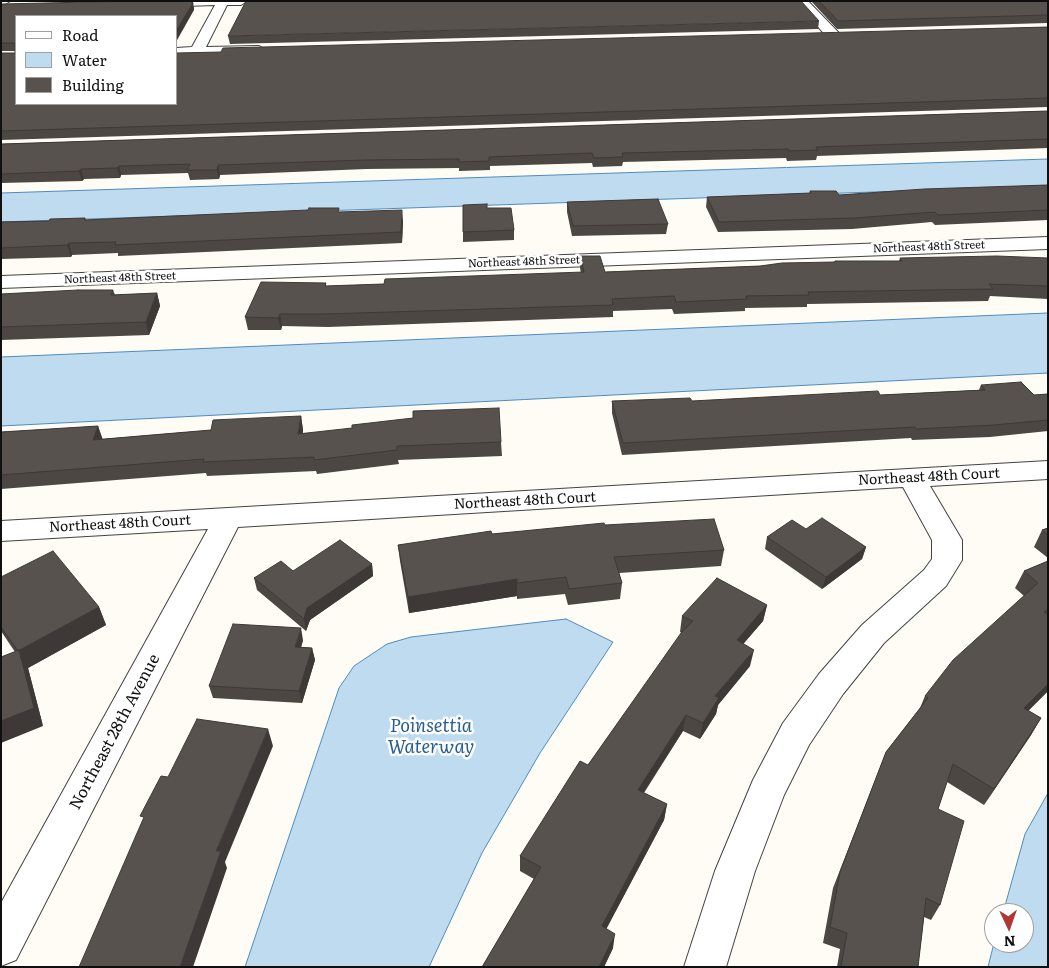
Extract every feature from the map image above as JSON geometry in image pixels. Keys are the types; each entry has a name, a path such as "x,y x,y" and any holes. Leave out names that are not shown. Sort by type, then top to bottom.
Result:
{"street":[{"path":"146,3 241,1"},
{"path":"801,1 838,34 814,35"},
{"path":"198,51 223,2"},
{"path":"178,52 277,49"},
{"name":"Northeast 48th Street","path":"1,282 1048,242"},
{"name":"Northeast 48th Court","path":"1,531 1048,470"},
{"path":"705,967 735,871 766,792 796,734 831,684 873,634 935,578 947,560 946,540 912,478"},
{"name":"Northeast 28th Avenue","path":"1,945 228,519"}],"water":[{"path":"1048,159 1048,186 1,222 1,193"},
{"path":"1048,313 1048,373 1,426 1,357"},
{"name":"Poinsettia Waterway","path":"566,619 613,642 540,753 482,853 429,967 245,967 339,688 354,666 387,644 411,637"},
{"path":"1048,793 1048,967 988,967 992,953 1034,953 1034,903 1006,903 1025,834"}],"building":[{"path":"133,1 192,1 191,3 193,3 178,28 178,15 15,15 15,43 1,43 1,4"},
{"path":"246,1 801,1 819,21 228,36"},
{"path":"819,1 1048,1 1048,15 838,21"},
{"path":"1048,27 1048,98 1,131 1,53 15,53 15,105 178,105 178,53 221,52 223,48"},
{"path":"1048,111 1048,139 816,147 818,150 789,151 788,149 622,153 623,157 594,158 592,153 489,157 489,161 459,162 459,159 365,160 218,165 217,170 187,170 190,164 119,166 117,168 81,169 79,171 1,174 1,144"},
{"path":"1048,185 1048,210 938,215 935,212 854,218 719,222 707,197 811,193 810,191 836,191 839,195 924,189"},
{"path":"658,199 668,224 573,226 567,202"},
{"path":"487,204 487,208 511,208 514,230 463,232 463,205"},
{"path":"309,208 339,208 338,212 402,210 401,232 115,245 116,242 69,243 67,245 1,248 1,222 308,210"},
{"path":"580,256 600,256 605,272 835,261 902,261 900,258 997,256 1048,258 1048,286 989,284 993,289 808,292 809,295 746,296 747,299 676,302 674,296 612,299 613,305 280,314 278,318 245,317 261,282 326,283 325,286 384,284 385,279 584,272"},
{"path":"113,290 111,295 157,293 146,322 1,327 1,294"},
{"path":"1021,382 1034,395 1048,394 1048,420 994,425 916,429 915,427 623,443 612,401 690,398 692,401 878,391 880,395 985,390 981,385"},
{"path":"499,408 501,442 397,446 397,450 314,460 314,457 203,462 204,459 1,475 1,432 98,426 93,440 211,430 213,420 301,416 298,434 413,418 413,411"},
{"path":"822,518 866,547 826,577 767,537 792,520 806,529"},
{"path":"714,519 724,550 614,557 622,583 569,589 566,577 517,583 517,579 408,597 398,545 491,531 492,534 604,523 605,525"},
{"path":"1048,528 1048,535 1042,530"},
{"path":"340,540 372,564 307,608 304,619 254,578 281,561 293,571"},
{"path":"53,551 99,607 18,651 1,627 1,577"},
{"path":"1048,561 1048,610 1044,612 1048,614 1048,684 1024,708 1041,718 994,789 953,764 938,809 964,821 940,905 926,898 918,967 841,967 847,933 830,927 840,872 886,752 928,698 925,696 953,660 1038,583 1024,571"},
{"path":"717,578 767,605 737,640 754,650 715,696 719,698 703,723 686,715 638,790 667,804 602,926 615,934 599,967 482,967 541,867 520,856 580,761 588,765 681,633 693,621 682,616"},
{"path":"233,624 301,628 295,647 312,648 299,691 209,686"},
{"path":"19,650 34,708 1,721 1,657"},
{"path":"197,719 268,729 216,851 221,851 180,967 79,967 144,817 140,816 161,776 168,777"}]}
